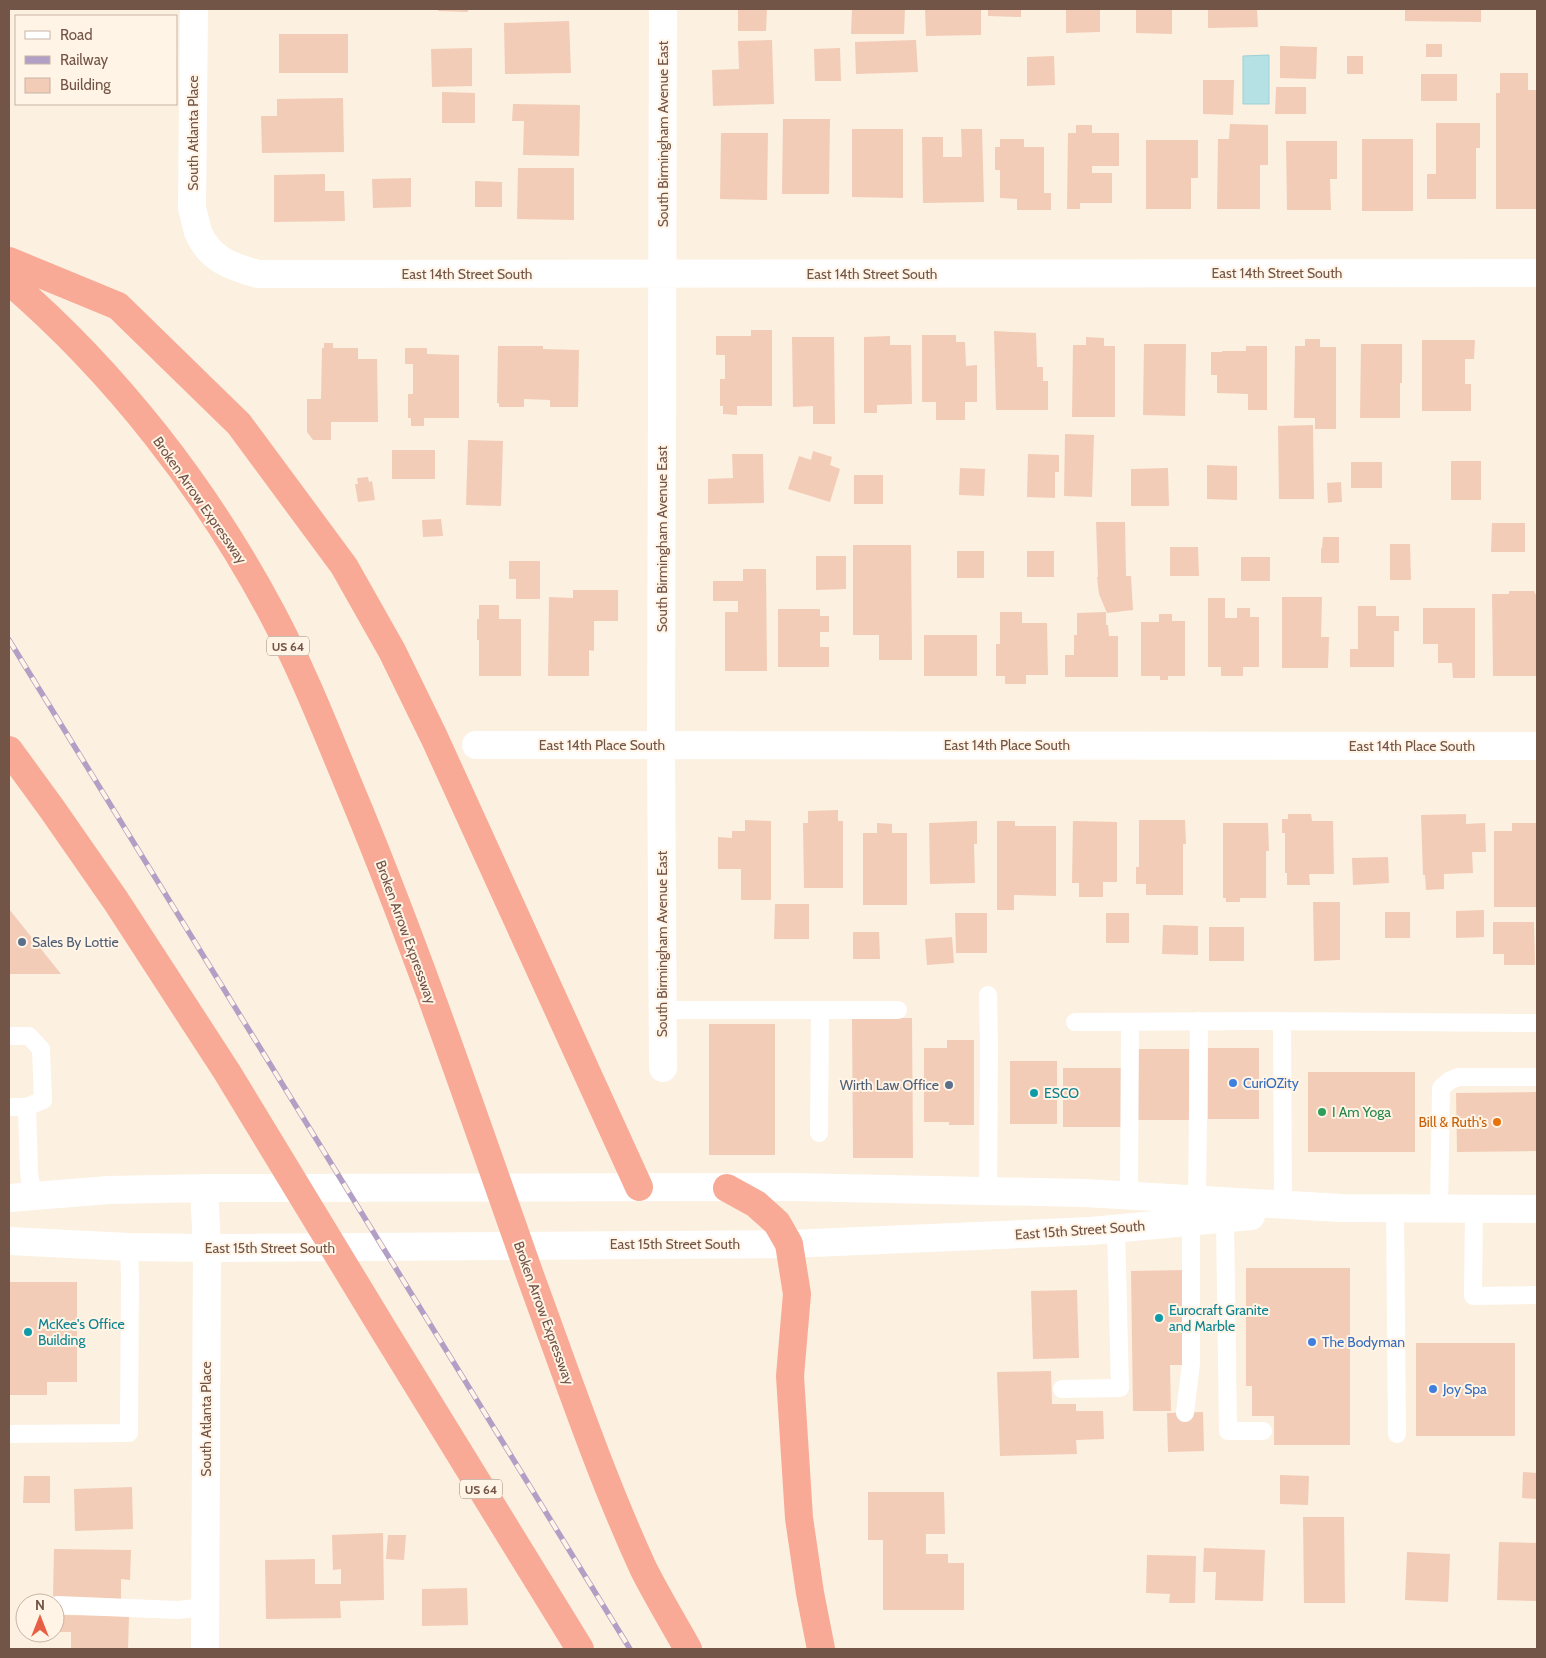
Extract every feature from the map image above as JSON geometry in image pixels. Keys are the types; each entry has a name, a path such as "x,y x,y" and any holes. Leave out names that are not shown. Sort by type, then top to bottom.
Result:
{"highway":[{"path":"9,262 118,306 239,424 344,566 392,651 434,737 639,1187"},
{"name":"Broken Arrow Expressway","path":"9,281 29,298 108,376 178,464 231,541 273,615 317,707 378,857 597,1461 645,1571 688,1649"},
{"name":"US 64","path":"9,750 52,808 116,901 227,1072 382,1329 580,1649"},
{"path":"727,1188 756,1204 777,1223 789,1244 797,1294 790,1376 799,1518 821,1649"}],"street":[{"name":"South Atlanta Place","path":"194,9 192,208 199,233 212,253"},
{"name":"South Birmingham Avenue East","path":"663,9 661,745 663,1068"},
{"name":"East 14th Street South","path":"212,253 232,267 258,274 1537,273"},
{"name":"East 14th Place South","path":"476,745 1537,746"},
{"name":"South Atlanta Place","path":"204,1188 207,1248 205,1649"},
{"name":"East 15th Street South","path":"20,1197 109,1190 204,1188 802,1188 1085,1192 1129,1195 1225,1218 1340,1208"},
{"name":"East 15th Street South","path":"9,1241 129,1247 207,1248 789,1244 1091,1231 1116,1228 1194,1210 1283,1204 1340,1208 1537,1209"}],"lane":[{"path":"988,995 990,1045 988,1192"},
{"path":"663,1010 898,1010"},
{"path":"819,1133 820,1010"},
{"path":"1186,1413 1191,1364 1198,1021"},
{"path":"1282,1021 1283,1204"},
{"path":"1075,1022 1537,1023"},
{"path":"1129,1195 1130,1022"},
{"path":"9,1036 29,1036 41,1049 42,1100 27,1107 9,1107"},
{"path":"1439,1208 1441,1088 1449,1081 1458,1077 1537,1077"},
{"path":"20,1197 29,1171 27,1107"},
{"path":"1395,1208 1397,1434"},
{"path":"1474,1208 1473,1296 1537,1295"},
{"path":"1225,1218 1228,1431 1263,1431"},
{"path":"1062,1389 1120,1388 1116,1228"},
{"path":"9,1434 129,1433 129,1247"},
{"path":"65,1606 178,1610 205,1606"}],"water":[{"path":"1269,55 1269,104 1243,104 1243,56"}],"building":[{"path":"438,9 468,9 468,12 438,11"},
{"path":"738,9 767,9 766,31 738,31"},
{"path":"852,9 905,9 904,34 851,34"},
{"path":"925,9 981,9 981,35 926,36"},
{"path":"988,9 1021,9 1021,17 988,16"},
{"path":"1066,9 1100,9 1100,32 1066,33"},
{"path":"1136,9 1172,9 1172,34 1136,33"},
{"path":"1208,9 1257,9 1258,27 1208,28"},
{"path":"1405,9 1481,9 1481,22 1405,21"},
{"path":"569,21 571,73 505,74 504,23"},
{"path":"279,34 348,34 348,73 279,73"},
{"path":"772,40 774,104 713,106 712,70 739,69 738,41"},
{"path":"916,40 918,72 856,74 855,42"},
{"path":"1426,44 1442,44 1442,57 1426,57"},
{"path":"1280,46 1317,47 1316,79 1280,78"},
{"path":"472,48 472,86 432,87 431,49"},
{"path":"840,48 841,81 815,81 814,49"},
{"path":"1054,56 1055,85 1027,86 1027,57"},
{"path":"1347,56 1363,56 1363,74 1347,74"},
{"path":"1500,73 1528,73 1528,90 1537,90 1537,209 1496,209 1496,93 1500,93"},
{"path":"1421,74 1457,74 1457,101 1421,101"},
{"path":"1203,80 1234,80 1233,115 1203,114"},
{"path":"1276,87 1306,87 1306,114 1275,114"},
{"path":"442,92 475,93 475,123 442,123"},
{"path":"343,98 344,152 262,153 261,116 277,116 277,99"},
{"path":"513,104 580,105 579,156 523,155 524,121 512,121"},
{"path":"783,119 830,119 829,194 782,194"},
{"path":"1436,123 1480,123 1480,148 1476,148 1476,199 1427,199 1427,174 1436,174"},
{"path":"1230,124 1268,125 1268,165 1260,165 1260,209 1217,209 1218,139 1229,139"},
{"path":"1076,125 1092,125 1092,133 1119,133 1119,166 1092,166 1092,173 1112,173 1112,203 1080,203 1080,209 1067,209 1068,133 1076,133"},
{"path":"852,129 903,129 903,198 852,197"},
{"path":"961,129 982,129 984,202 923,203 922,137 943,137 943,157 962,157"},
{"path":"721,133 768,133 767,200 720,199"},
{"path":"1000,139 1024,139 1024,147 1044,147 1044,193 1051,193 1051,210 1017,210 1017,199 1000,198 1000,170 995,170 995,147 1000,147"},
{"path":"1362,139 1413,139 1413,211 1362,211"},
{"path":"1146,140 1198,140 1198,178 1191,178 1191,209 1146,209"},
{"path":"1286,141 1337,141 1337,179 1330,179 1331,210 1287,210"},
{"path":"518,168 574,168 574,220 517,219"},
{"path":"325,174 325,191 344,191 345,221 274,222 274,175"},
{"path":"411,178 411,207 373,208 372,179"},
{"path":"475,181 502,182 502,207 475,207"},
{"path":"751,330 772,330 772,406 737,406 737,415 723,414 723,406 720,406 720,379 725,379 725,355 716,355 716,336 751,336"},
{"path":"994,331 1036,333 1037,367 1043,367 1043,381 1048,381 1048,410 996,410"},
{"path":"922,335 956,335 956,342 965,342 966,366 977,365 977,402 965,402 965,420 936,420 936,402 922,402"},
{"path":"890,336 890,345 911,345 912,404 877,405 877,413 864,413 864,337"},
{"path":"792,337 834,337 835,424 813,424 813,406 793,407"},
{"path":"1086,337 1104,338 1104,346 1115,346 1115,417 1072,417 1073,345 1086,345"},
{"path":"1305,339 1320,339 1320,347 1336,347 1336,429 1315,429 1315,418 1294,418 1295,346 1305,346"},
{"path":"1422,340 1475,340 1474,359 1465,359 1465,384 1471,384 1471,411 1422,411"},
{"path":"324,343 333,343 333,348 358,348 358,359 377,359 378,422 331,422 331,440 313,440 307,432 307,399 321,399 322,348 324,348"},
{"path":"1144,344 1186,344 1185,416 1143,415"},
{"path":"1361,344 1402,344 1400,418 1360,418"},
{"path":"498,346 543,346 543,349 579,350 578,407 550,407 550,400 524,399 524,407 499,407 499,403 497,403"},
{"path":"1246,346 1267,346 1267,410 1248,410 1248,394 1217,393 1217,375 1211,375 1211,352 1246,351"},
{"path":"405,348 427,348 427,354 459,355 459,418 424,418 424,426 411,426 411,418 408,418 408,394 413,394 413,364 405,364"},
{"path":"1313,425 1314,499 1279,499 1278,426"},
{"path":"1065,434 1094,435 1092,497 1064,496"},
{"path":"468,440 503,441 501,506 466,505"},
{"path":"392,450 435,450 435,479 392,479"},
{"path":"813,451 832,457 830,465 840,469 830,502 788,489 799,456 811,460"},
{"path":"732,454 763,454 764,503 708,504 708,479 733,478"},
{"path":"1028,454 1059,455 1059,472 1055,472 1055,498 1027,497"},
{"path":"1451,461 1481,461 1481,500 1451,500"},
{"path":"1351,462 1382,462 1382,488 1351,488"},
{"path":"1207,465 1237,466 1237,500 1207,499"},
{"path":"960,468 985,469 984,496 959,495"},
{"path":"1168,468 1169,506 1131,506 1131,469"},
{"path":"854,475 883,475 883,504 854,504"},
{"path":"368,477 369,482 372,481 375,500 358,502 355,484 358,484 357,478"},
{"path":"1341,482 1342,502 1328,503 1327,483"},
{"path":"441,519 443,536 423,537 422,520"},
{"path":"1096,522 1125,522 1126,576 1131,576 1133,610 1107,613 1099,594"},
{"path":"1492,523 1525,523 1525,552 1491,552"},
{"path":"1323,537 1339,537 1339,563 1321,563"},
{"path":"1390,544 1410,544 1411,580 1390,580"},
{"path":"853,545 911,545 912,660 879,660 879,635 853,635"},
{"path":"1170,547 1198,547 1199,576 1170,576"},
{"path":"957,551 984,551 984,578 957,578"},
{"path":"1027,551 1054,551 1054,577 1027,577"},
{"path":"816,556 846,556 846,589 816,590"},
{"path":"1241,557 1270,557 1270,581 1241,581"},
{"path":"509,561 540,561 540,599 516,599 516,579 509,579"},
{"path":"743,569 766,569 767,671 725,671 725,612 738,612 738,601 713,601 713,581 743,581"},
{"path":"573,590 618,590 618,621 594,621 594,651 589,650 589,676 548,676 549,597 573,598"},
{"path":"1509,591 1534,591 1537,594 1537,676 1493,676 1492,594 1509,594"},
{"path":"1282,597 1322,597 1321,637 1329,637 1328,668 1282,668"},
{"path":"1208,598 1225,598 1225,618 1237,618 1237,608 1250,608 1250,617 1259,617 1259,667 1243,667 1243,676 1221,676 1221,667 1208,667"},
{"path":"479,605 499,605 499,619 521,619 521,676 479,676 477,619 479,619"},
{"path":"1358,606 1376,606 1376,616 1399,616 1399,631 1394,631 1394,667 1350,667 1350,649 1358,649"},
{"path":"1423,608 1475,608 1475,678 1453,678 1452,663 1438,663 1438,644 1423,644"},
{"path":"778,609 820,609 820,616 829,616 829,632 820,632 820,647 829,647 829,667 778,667"},
{"path":"1000,612 1022,612 1022,623 1047,623 1048,675 1026,675 1026,684 1005,684 1005,676 996,676 996,644 1000,644"},
{"path":"1106,612 1106,625 1108,625 1109,636 1118,636 1118,677 1065,677 1065,655 1074,655 1074,635 1077,635 1077,613"},
{"path":"1159,614 1172,614 1172,621 1185,621 1185,676 1168,676 1168,680 1160,680 1160,676 1141,676 1141,622 1159,622"},
{"path":"924,635 977,635 977,676 924,676"},
{"path":"838,810 838,821 843,821 843,888 804,888 803,823 808,823 808,811"},
{"path":"1288,814 1311,814 1312,821 1333,821 1334,874 1309,874 1310,885 1287,885 1287,873 1285,873 1285,833 1282,833 1282,819 1288,819"},
{"path":"1466,814 1466,824 1485,823 1486,852 1472,852 1473,873 1444,874 1444,889 1426,890 1425,875 1423,875 1421,815"},
{"path":"745,820 771,821 771,900 741,900 741,869 718,869 718,837 732,838 732,831 745,831"},
{"path":"1139,820 1185,820 1186,844 1183,844 1183,895 1146,895 1146,884 1136,884 1136,867 1139,867"},
{"path":"977,821 977,844 974,844 975,883 930,884 929,823"},
{"path":"997,821 1015,821 1015,826 1056,826 1056,896 1014,895 1014,910 997,910"},
{"path":"1073,821 1117,822 1117,882 1103,882 1103,897 1079,897 1079,883 1072,883"},
{"path":"877,823 892,824 892,833 907,833 907,905 863,905 863,833 877,833"},
{"path":"1223,823 1268,823 1269,851 1266,851 1266,898 1240,898 1240,902 1226,902 1226,898 1223,898"},
{"path":"1512,823 1537,823 1537,907 1494,907 1494,831 1512,831"},
{"path":"1388,857 1389,883 1353,885 1352,858"},
{"path":"1313,902 1340,902 1340,960 1314,961"},
{"path":"775,904 809,904 809,939 774,939"},
{"name":"Sales By Lottie","path":"9,909 61,974 9,974"},
{"path":"1484,910 1484,937 1456,938 1456,911"},
{"path":"1385,912 1410,912 1410,938 1385,938"},
{"path":"955,913 987,913 987,953 956,953"},
{"path":"1106,913 1129,913 1129,943 1106,943"},
{"path":"1493,922 1534,922 1535,965 1504,965 1504,954 1493,954"},
{"path":"1163,925 1198,926 1198,955 1162,954"},
{"path":"1209,927 1244,927 1244,961 1209,961"},
{"path":"853,932 879,932 880,959 853,959"},
{"path":"952,937 954,963 927,965 925,939"},
{"path":"852,1018 912,1018 913,1158 853,1158"},
{"path":"709,1024 775,1024 775,1155 709,1155"},
{"name":"Wirth Law Office","path":"947,1040 974,1040 974,1125 924,1122 924,1048 947,1048"},
{"name":"CuriOZity","path":"1208,1048 1259,1048 1259,1119 1208,1119"},
{"path":"1138,1049 1189,1049 1189,1120 1138,1120"},
{"name":"ESCO","path":"1010,1061 1057,1061 1057,1124 1010,1124"},
{"path":"1063,1068 1122,1068 1122,1127 1063,1127"},
{"path":"1308,1072 1415,1072 1415,1152 1308,1152"},
{"name":"Bill & Ruth's","path":"1537,1092 1537,1151 1457,1152 1456,1093"},
{"name":"The Bodyman","path":"1246,1268 1350,1268 1350,1445 1274,1445 1274,1416 1252,1416 1252,1386 1246,1386"},
{"name":"Eurocraft Granite and Marble","path":"1185,1270 1186,1365 1170,1365 1171,1411 1133,1411 1131,1271"},
{"path":"9,1282 77,1282 77,1382 47,1382 47,1395 9,1395"},
{"path":"1077,1290 1079,1358 1033,1359 1031,1291"},
{"path":"1416,1343 1515,1343 1515,1436 1416,1436"},
{"path":"1051,1371 1052,1404 1076,1404 1076,1411 1103,1411 1104,1439 1076,1440 1077,1454 1000,1456 997,1372"},
{"path":"1203,1412 1204,1451 1168,1452 1167,1413"},
{"path":"1523,1472 1537,1473 1537,1499 1522,1498"},
{"path":"1280,1475 1309,1476 1308,1505 1280,1504"},
{"path":"24,1476 50,1476 50,1503 23,1503"},
{"path":"132,1487 133,1529 75,1531 74,1489"},
{"path":"868,1492 944,1492 945,1534 926,1534 926,1554 948,1554 948,1563 964,1563 964,1610 883,1610 883,1540 868,1540"},
{"path":"1303,1517 1344,1517 1345,1603 1304,1603"},
{"path":"383,1533 384,1600 340,1601 341,1618 266,1619 265,1560 315,1559 315,1584 341,1584 341,1569 333,1570 332,1535"},
{"path":"388,1535 406,1535 404,1560 386,1559"},
{"path":"1499,1542 1537,1543 1537,1601 1497,1600"},
{"path":"1204,1548 1265,1550 1263,1601 1215,1600 1216,1572 1203,1572"},
{"path":"54,1549 131,1550 130,1580 121,1579 121,1599 65,1598 65,1593 53,1593"},
{"path":"1407,1552 1450,1554 1448,1602 1405,1600"},
{"path":"1147,1555 1196,1556 1195,1603 1169,1603 1170,1594 1146,1593"},
{"path":"467,1588 468,1625 422,1626 422,1589"},
{"path":"65,1615 129,1616 128,1649 71,1649 71,1632 65,1632"}],"railway":[{"path":"9,640 630,1649"}],"place":[{"name":"Sales By Lottie","path":"22,942"},
{"name":"CuriOZity","path":"1233,1083"},
{"name":"Wirth Law Office","path":"949,1085"},
{"name":"ESCO","path":"1034,1093"},
{"name":"I Am Yoga","path":"1322,1112"},
{"name":"Bill & Ruth's","path":"1497,1122"},
{"name":"Eurocraft Granite and Marble","path":"1159,1318"},
{"name":"McKee's Office Building","path":"28,1332"},
{"name":"The Bodyman","path":"1312,1342"},
{"name":"Joy Spa","path":"1433,1389"}]}
